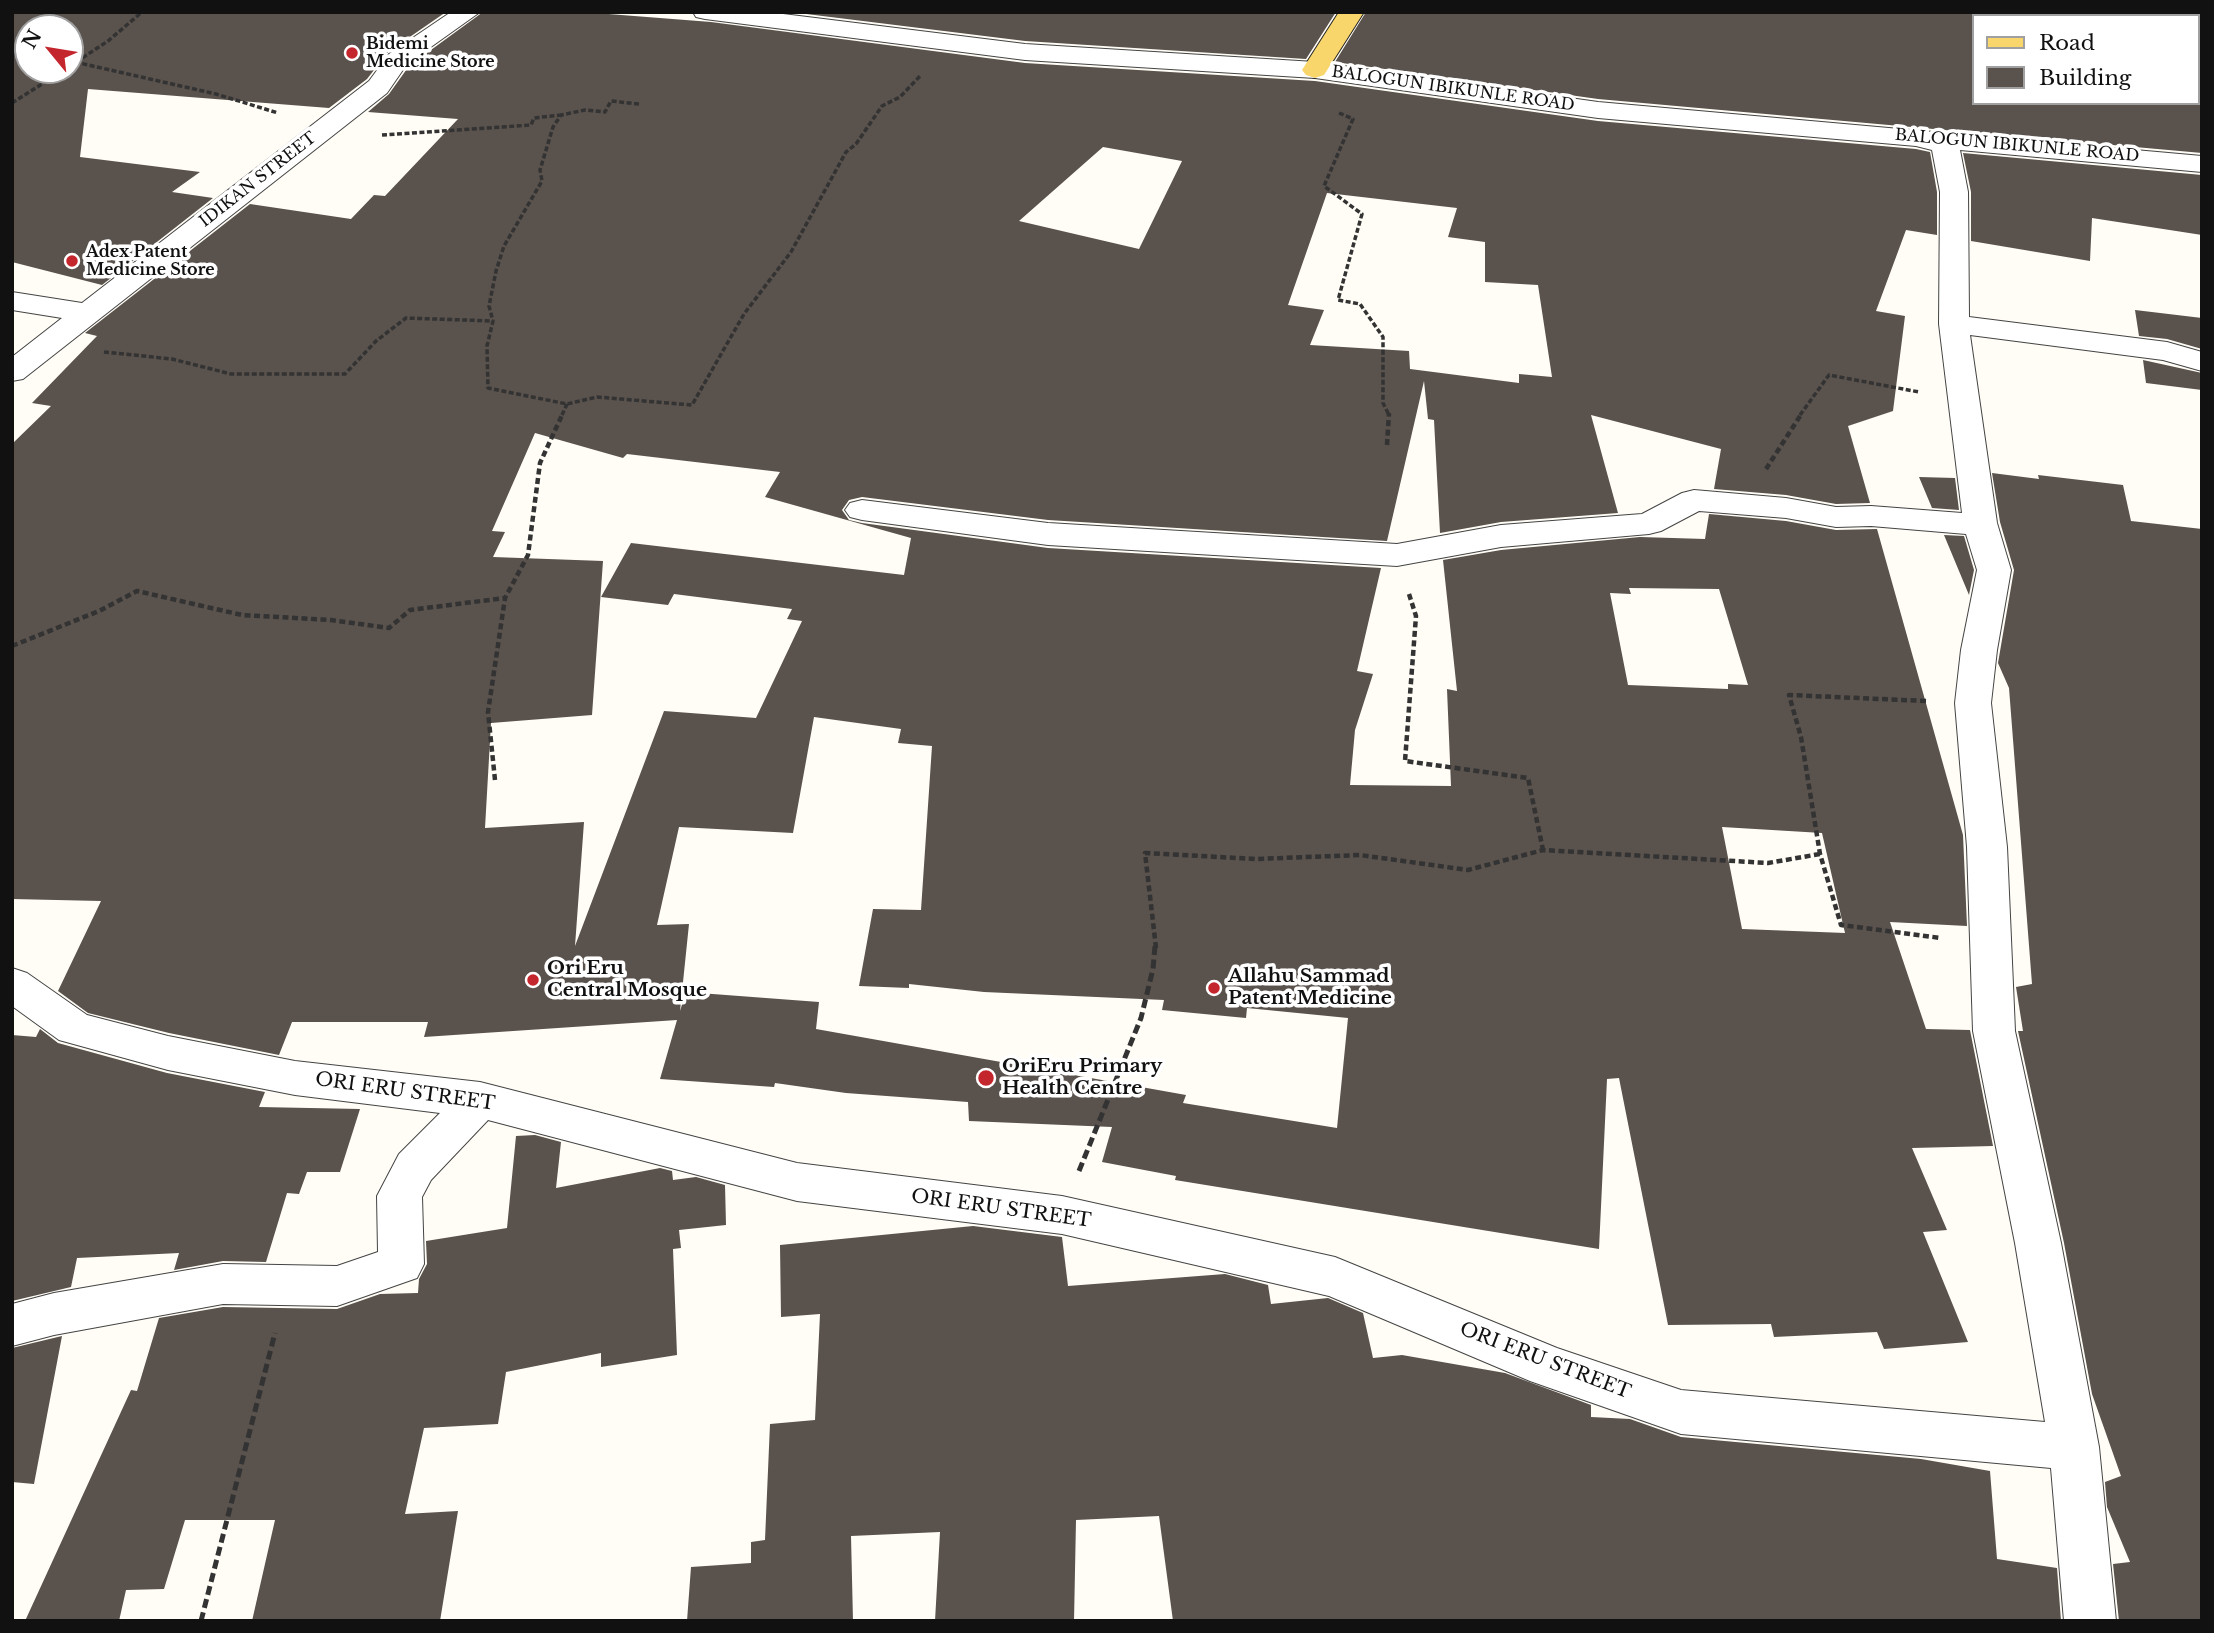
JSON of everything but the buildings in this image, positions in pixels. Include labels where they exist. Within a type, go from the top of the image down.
[{"type":"main road","points":[[1315,70],[1352,12]]},
{"type":"street","name":"IDIKAN STREET","points":[[12,372],[378,87],[398,59],[468,12]]},
{"type":"street","name":"BALOGUN IBIKUNLE ROAD","points":[[705,12],[1025,52],[1315,70],[1598,110],[2202,164]]},
{"type":"street","points":[[1905,136],[1945,145],[1954,192],[1954,324],[1962,401],[1980,523],[1994,569],[1979,650],[1973,703],[1987,847],[1994,1031],[2038,1243],[2074,1447],[2090,1621]]},
{"type":"street","points":[[12,301],[87,313]]},
{"type":"street","points":[[1954,324],[2167,351],[2202,362]]},
{"type":"street","points":[[862,510],[1048,534],[1397,555],[1501,536],[1649,524],[1694,500],[1786,508],[1836,517],[1871,516],[1956,524],[1980,523]]},
{"type":"street","name":"ORI ERU STREET","points":[[12,984],[74,1028],[168,1053],[295,1078],[480,1100],[797,1182],[1062,1214],[1335,1277],[1547,1366],[1681,1412],[2074,1447]]},
{"type":"street","points":[[12,1325],[54,1314],[223,1284],[337,1286],[401,1264],[399,1196],[415,1167],[480,1100]]},
{"type":"path","points":[[84,56],[142,12]]},
{"type":"path","points":[[561,115],[553,127],[540,170],[541,181],[504,246],[489,306],[493,321],[487,345],[488,388],[567,404],[597,397],[692,405],[744,314],[791,252],[846,152],[856,144],[882,106],[900,97],[926,70],[941,41]]},
{"type":"path","points":[[84,64],[216,94],[269,111],[330,124]]},
{"type":"path","points":[[1356,75],[1337,111],[1353,119],[1324,186],[1362,214],[1338,300],[1360,304],[1383,337],[1384,403],[1389,412],[1387,445]]},
{"type":"path","points":[[12,103],[42,84]]},
{"type":"path","points":[[378,135],[531,125],[534,118],[585,110],[605,112],[611,101],[639,104]]},
{"type":"path","points":[[44,346],[172,359],[231,374],[345,374],[376,341],[406,318],[493,321]]},
{"type":"path","points":[[1694,500],[1744,489],[1763,475],[1791,428],[1829,375],[1962,401]]},
{"type":"path","points":[[495,780],[488,712],[505,598],[528,555],[540,463],[567,404]]},
{"type":"path","points":[[1397,555],[1416,616],[1405,761],[1528,778],[1544,850]]},
{"type":"path","points":[[12,646],[99,611],[137,592],[242,615],[331,620],[389,628],[410,610],[505,598]]},
{"type":"path","points":[[1973,703],[1789,695],[1801,737],[1819,854],[1841,925],[1990,944]]},
{"type":"path","points":[[1062,1214],[1141,1018],[1153,969],[1156,951],[1146,853],[1256,859],[1360,855],[1468,870],[1544,850],[1768,863],[1819,854]]},
{"type":"path","points":[[201,1621],[288,1285]]},
{"type":"place","name":"Bidemi Medicine Store","points":[[352,53]]},
{"type":"place","name":"Adex Patent Medicine Store","points":[[72,261]]},
{"type":"place","name":"Ori Eru Central Mosque","points":[[533,980]]},
{"type":"place","name":"Allahu Sammad Patent Medicine","points":[[1214,988]]},
{"type":"place","name":"OriEru Primary Health Centre","points":[[986,1078]]}]
